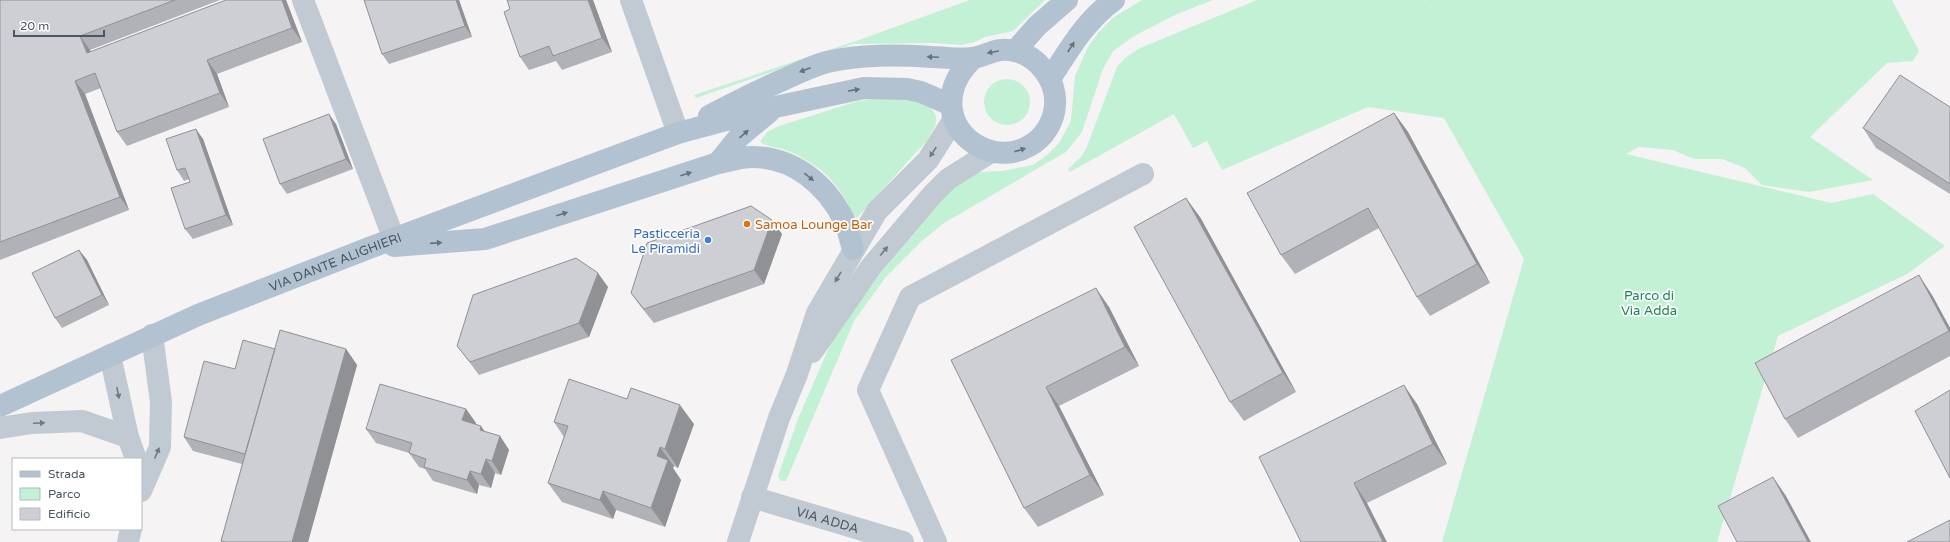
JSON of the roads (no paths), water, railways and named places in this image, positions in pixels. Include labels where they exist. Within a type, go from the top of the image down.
[{"type":"main road","points":[[1015,51],[1037,26],[1067,0]]},
{"type":"main road","points":[[1050,79],[1091,19],[1114,0]]},
{"type":"main road","points":[[678,133],[744,97],[825,62],[873,56],[972,58],[990,52],[1015,51],[1031,58],[1042,68],[1050,79],[1055,95],[1052,118],[1046,131],[1036,142],[1027,148],[1009,153],[991,152],[979,148],[969,141],[960,131],[953,112],[951,96],[957,78],[972,58]]},
{"type":"main road","points":[[678,133],[775,107],[847,91],[879,87],[921,92],[953,112]]},
{"type":"main road","points":[[718,163],[739,137],[775,107]]},
{"type":"main road","name":"VIA DANTE ALIGHIERI","points":[[0,406],[110,354],[198,315],[369,248],[678,133]]},
{"type":"main road","points":[[369,248],[485,239],[718,163],[751,157],[789,164],[807,175],[825,192],[839,211],[845,222],[853,249]]},
{"type":"street","points":[[303,0],[394,239]]},
{"type":"street","points":[[630,0],[678,133]]},
{"type":"street","points":[[738,542],[752,496],[787,397],[797,374],[817,313],[853,249],[877,211],[928,160],[953,112]]},
{"type":"street","points":[[797,374],[871,267],[912,217],[948,179],[991,152]]},
{"type":"street","points":[[936,542],[868,390],[910,297],[1143,174]]},
{"type":"street","points":[[142,488],[160,447],[161,402],[152,335]]},
{"type":"street","points":[[110,354],[128,437],[136,458]]},
{"type":"street","points":[[0,428],[32,423],[82,421],[128,437]]},
{"type":"street","name":"VIA ADDA","points":[[752,496],[903,542]]},
{"type":"street","points":[[128,542],[131,530]]},
{"type":"place","name":"Samoa Lounge Bar","points":[[747,224]]},
{"type":"place","name":"Pasticceria Le Piramidi","points":[[708,240]]},
{"type":"park label","name":"Parco di Via Adda","points":[[1649,302]]}]
